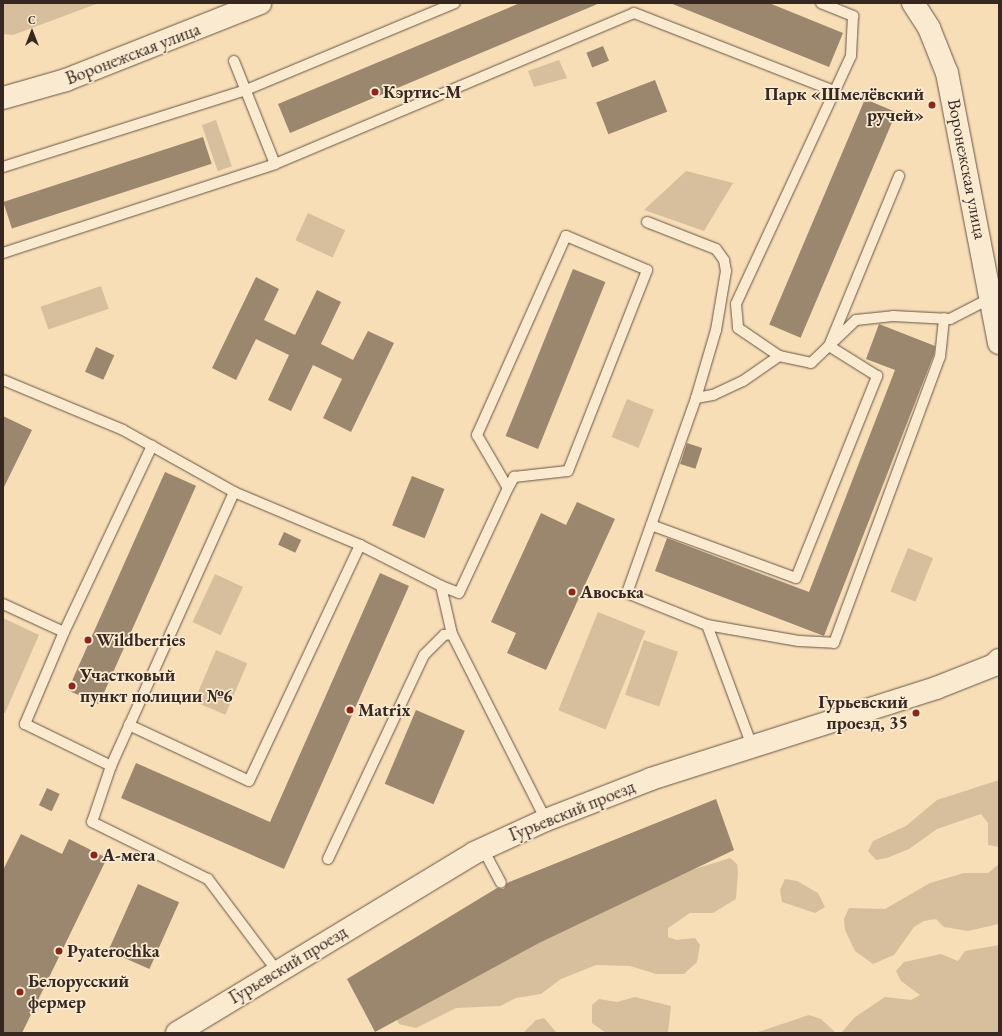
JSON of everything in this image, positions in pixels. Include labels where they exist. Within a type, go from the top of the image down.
[{"type":"street","name":"Воронежская улица","points":[[3,98],[66,80],[260,3]]},
{"type":"street","name":"Воронежская улица","points":[[913,3],[929,28],[948,72],[992,298],[999,343]]},
{"type":"street","name":"Гурьевский проезд","points":[[177,1033],[277,971],[483,849],[546,820],[651,779],[936,688],[994,665],[999,660]]},
{"type":"lane","points":[[3,167],[246,90],[455,3]]},
{"type":"lane","points":[[821,3],[853,16],[850,56],[736,304],[738,328],[779,356],[811,363],[856,320],[893,316],[950,319],[992,298]]},
{"type":"lane","points":[[3,253],[275,164],[634,13],[834,91]]},
{"type":"lane","points":[[234,61],[275,164]]},
{"type":"lane","points":[[829,346],[900,176]]},
{"type":"lane","points":[[647,222],[716,249],[724,260],[726,271],[716,330],[696,398],[627,593],[707,625],[800,641],[834,643],[940,357],[944,318]]},
{"type":"lane","points":[[3,380],[123,430],[234,492],[360,545],[441,586],[459,593],[514,477],[568,471],[647,270],[566,236],[477,435],[508,488]]},
{"type":"lane","points":[[651,525],[796,578],[877,376],[829,346]]},
{"type":"lane","points":[[696,398],[713,395],[743,381],[779,356]]},
{"type":"lane","points":[[111,766],[25,724],[64,632],[152,446]]},
{"type":"lane","points":[[234,492],[111,766],[92,822],[208,879],[277,971]]},
{"type":"lane","points":[[130,725],[249,781],[360,545]]},
{"type":"lane","points":[[441,586],[452,634],[546,820]]},
{"type":"lane","points":[[3,604],[64,632]]},
{"type":"lane","points":[[707,625],[752,746]]},
{"type":"lane","points":[[328,859],[424,655],[444,635],[452,634]]},
{"type":"lane","points":[[483,849],[501,883]]},
{"type":"shaded area","points":[[3,3],[99,3],[13,35],[3,34]]},
{"type":"shaded area","points":[[559,60],[567,78],[534,87],[528,71]]},
{"type":"shaded area","points":[[216,120],[232,166],[218,171],[202,125]]},
{"type":"shaded area","points":[[686,171],[733,183],[704,231],[644,210]]},
{"type":"shaded area","points":[[308,213],[345,230],[332,258],[295,240]]},
{"type":"shaded area","points":[[101,286],[109,309],[48,330],[40,307]]},
{"type":"shaded area","points":[[627,399],[654,410],[639,448],[612,437]]},
{"type":"shaded area","points":[[908,548],[933,558],[915,602],[890,592]]},
{"type":"shaded area","points":[[215,574],[243,587],[221,635],[193,622]]},
{"type":"shaded area","points":[[598,612],[645,631],[606,729],[558,710]]},
{"type":"shaded area","points":[[3,618],[39,635],[5,713],[3,713]]},
{"type":"shaded area","points":[[644,640],[678,652],[659,707],[625,695]]},
{"type":"shaded area","points":[[216,650],[247,663],[225,715],[194,702]]},
{"type":"shaded area","points":[[999,780],[999,847],[988,845],[988,823],[981,814],[937,829],[909,849],[887,858],[876,860],[868,851],[873,841],[906,826],[937,800]]},
{"type":"shaded area","points":[[730,858],[737,864],[738,872],[736,899],[713,913],[690,913],[668,928],[668,937],[676,940],[695,938],[700,945],[697,962],[684,974],[656,974],[630,966],[596,965],[561,979],[541,994],[516,998],[500,1006],[456,1008],[416,1028],[399,1024],[395,1016],[401,991],[679,874]]},
{"type":"shaded area","points":[[999,864],[999,924],[968,931],[944,927],[936,919],[924,921],[914,927],[894,955],[873,964],[855,951],[845,930],[844,919],[849,908],[885,909],[930,883],[964,873],[988,873]]},
{"type":"shaded area","points":[[785,879],[797,881],[818,893],[825,907],[815,913],[782,902],[780,890]]},
{"type":"shaded area","points":[[999,945],[999,1033],[841,1033],[855,1017],[885,997],[911,1000],[920,995],[901,981],[896,971],[904,962],[941,954],[958,961],[965,951]]},
{"type":"shaded area","points":[[635,997],[671,1006],[668,1033],[606,1033],[592,1023],[592,1005],[599,999],[617,1002]]},
{"type":"shaded area","points":[[809,1015],[821,1019],[836,1033],[755,1033]]},
{"type":"shaded area","points":[[544,1018],[557,1033],[523,1033],[536,1020]]},
{"type":"building","points":[[520,3],[600,3],[290,133],[278,104]]},
{"type":"building","points":[[670,3],[769,3],[843,33],[829,67]]},
{"type":"building","points":[[603,46],[609,61],[592,68],[586,53]]},
{"type":"building","points":[[655,80],[667,112],[608,134],[596,103]]},
{"type":"building","points":[[865,99],[896,112],[801,338],[769,325]]},
{"type":"building","points":[[203,137],[212,164],[12,229],[3,202]]},
{"type":"building","points":[[573,269],[605,282],[538,449],[506,436]]},
{"type":"building","points":[[256,277],[279,289],[264,320],[295,335],[317,290],[341,302],[321,344],[353,360],[368,331],[394,343],[351,432],[323,418],[342,379],[313,365],[291,411],[268,400],[289,355],[256,339],[236,380],[212,368]]},
{"type":"building","points":[[879,324],[935,346],[934,354],[824,636],[655,571],[667,538],[809,592],[895,370],[866,359]]},
{"type":"building","points":[[96,347],[114,355],[103,380],[85,372]]},
{"type":"building","points":[[3,416],[32,430],[3,489]]},
{"type":"building","points":[[687,443],[702,448],[695,469],[680,464]]},
{"type":"building","points":[[165,472],[196,486],[99,704],[68,690]]},
{"type":"building","points":[[412,476],[444,489],[425,538],[392,525]]},
{"type":"building","points":[[577,502],[615,519],[546,670],[507,653],[516,633],[491,622],[541,513],[566,525]]},
{"type":"building","points":[[284,532],[301,540],[295,553],[278,545]]},
{"type":"building","points":[[380,573],[409,586],[284,869],[121,798],[136,763],[270,822]]},
{"type":"building","points":[[416,710],[465,731],[434,804],[385,784]]},
{"type":"building","points":[[47,788],[60,794],[52,811],[39,805]]},
{"type":"building","points":[[716,799],[734,850],[539,943],[375,1032],[347,979],[497,888],[504,889],[507,883]]},
{"type":"building","points":[[21,834],[62,854],[69,839],[107,858],[22,1033],[3,1033],[3,870]]},
{"type":"building","points":[[138,884],[179,902],[149,969],[108,951]]},
{"type":"place","name":"Кэртис-М","points":[[375,92]]},
{"type":"place","name":"Парк «Шмелёвский ручей»","points":[[932,105]]},
{"type":"place","name":"Авоська","points":[[572,592]]},
{"type":"place","name":"Wildberries","points":[[88,640]]},
{"type":"place","name":"Участковый пункт полиции №6","points":[[72,686]]},
{"type":"place","name":"Matrix","points":[[350,710]]},
{"type":"place","name":"Гурьевский проезд, 35","points":[[916,713]]},
{"type":"place","name":"А-мега","points":[[94,855]]},
{"type":"place","name":"Pyaterochka","points":[[59,951]]},
{"type":"place","name":"Белорусский фермер","points":[[20,992]]}]
